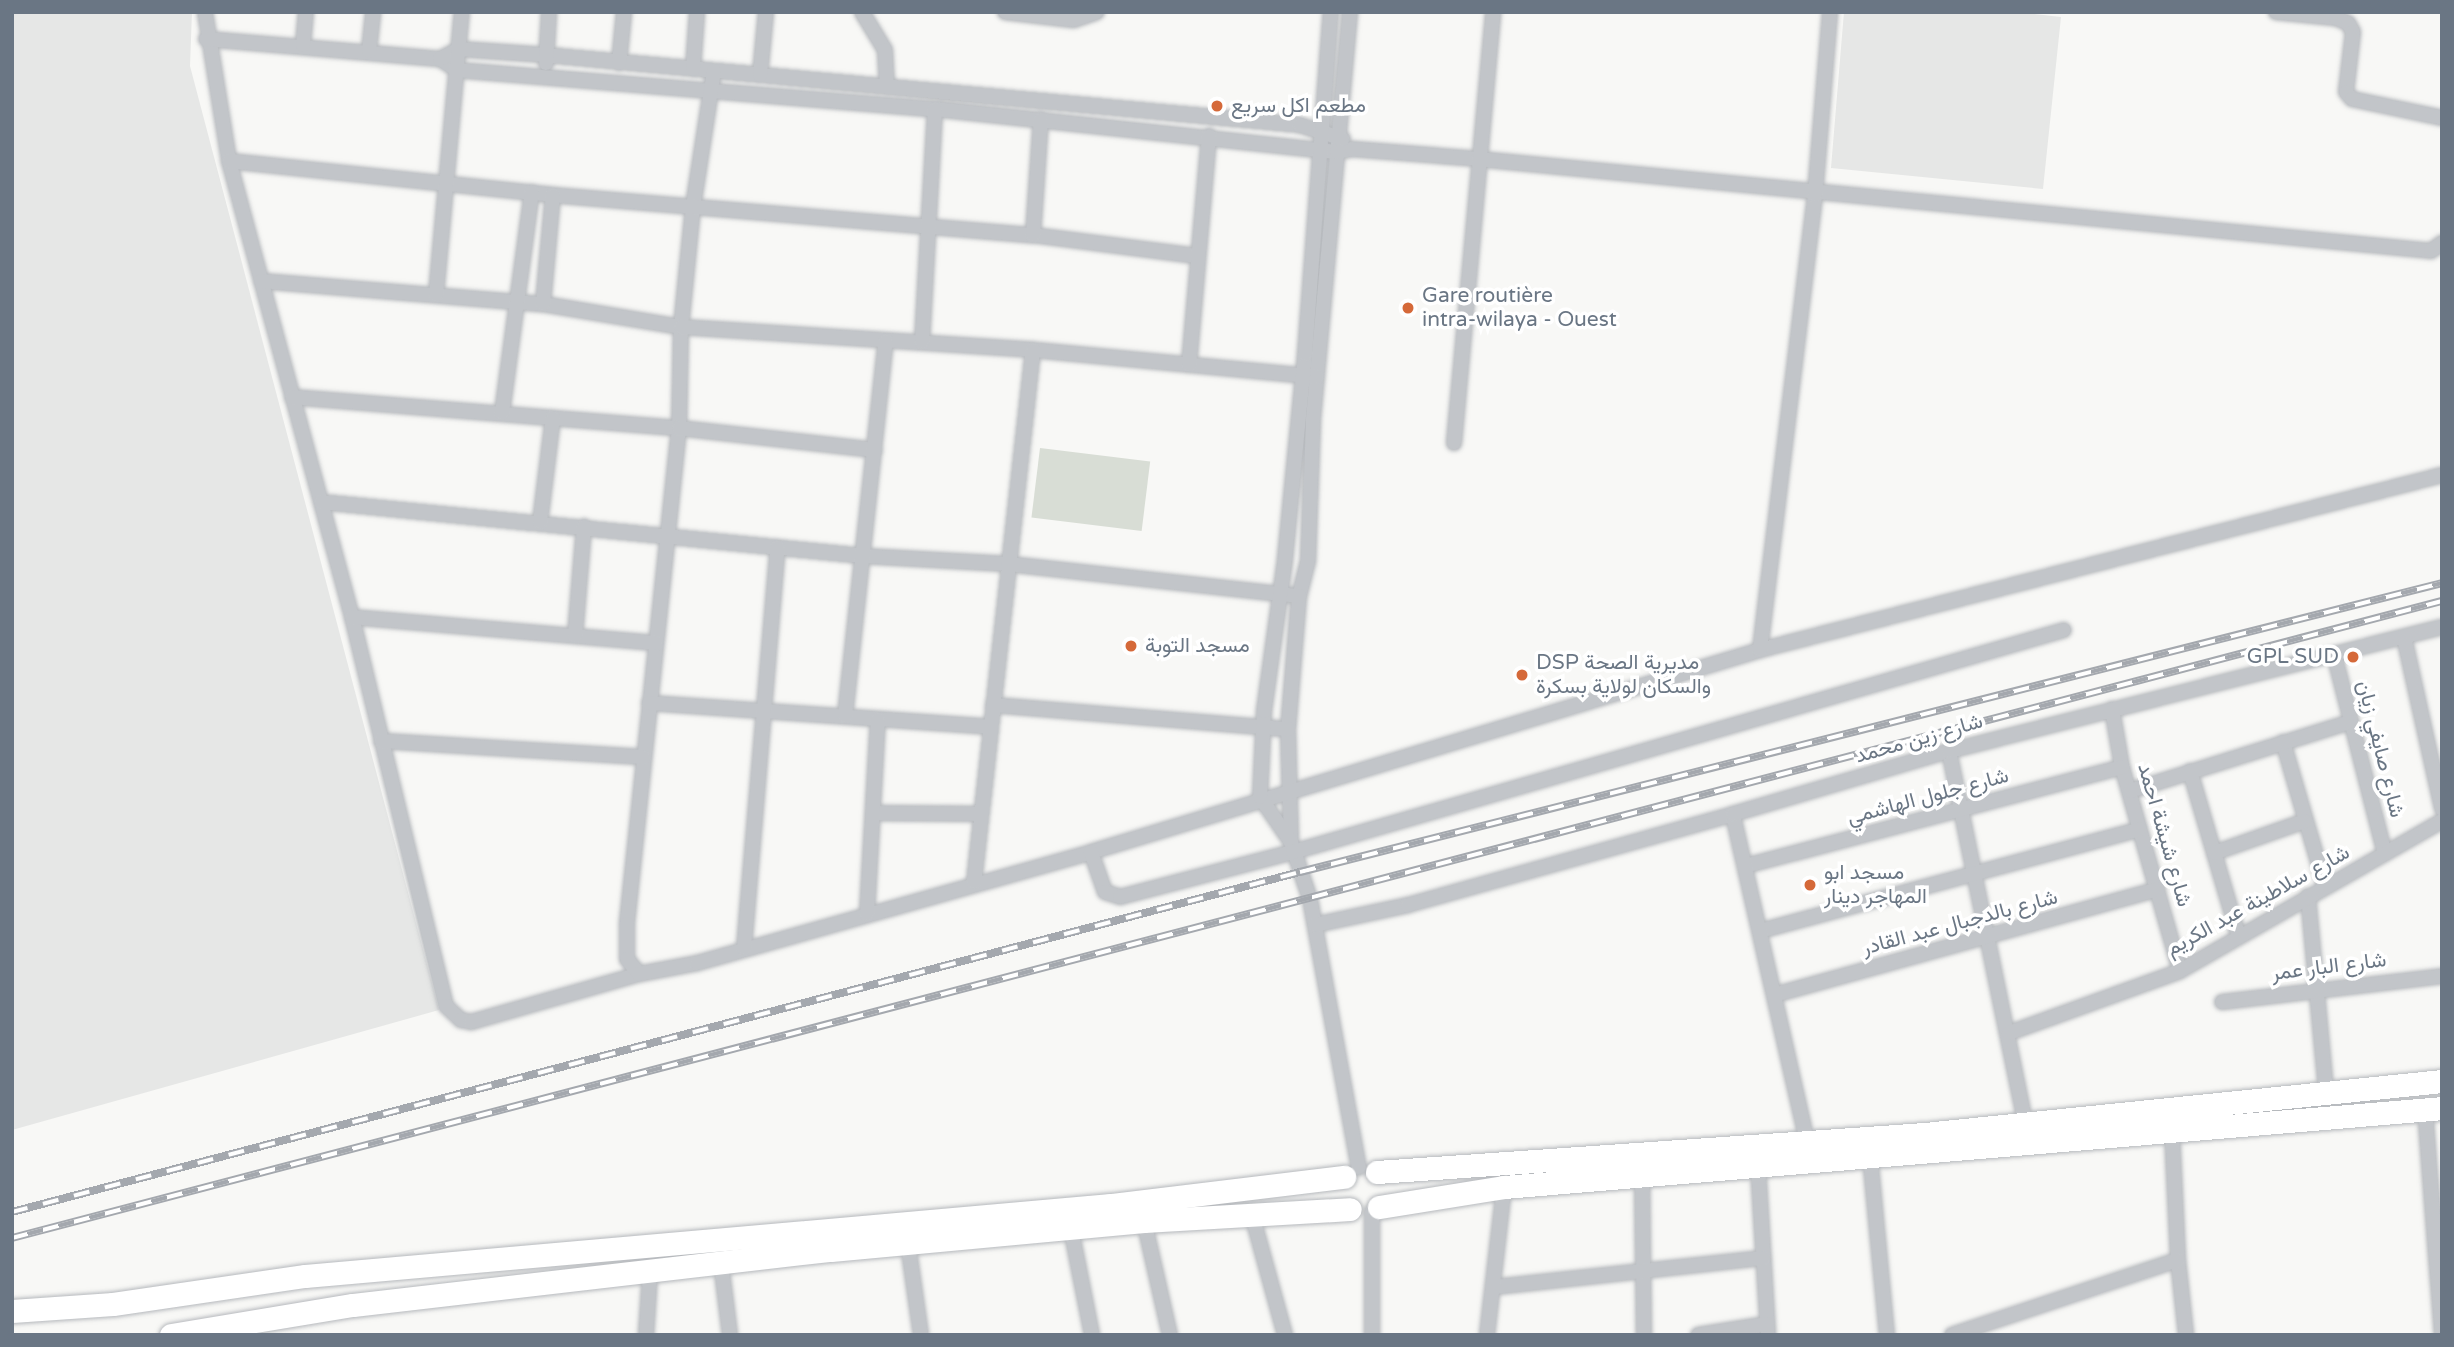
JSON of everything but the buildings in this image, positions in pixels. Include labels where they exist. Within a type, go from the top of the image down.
[{"type":"main road","points":[[12,1311],[113,1304],[305,1276],[1111,1205],[1360,1172],[2026,1125],[2326,1091],[2442,1081]]},
{"type":"main road","points":[[171,1335],[353,1305],[908,1244],[1144,1221],[1367,1209],[1504,1187],[2433,1108]]},
{"type":"main road","points":[[1360,1172],[1386,1193],[1367,1209]]},
{"type":"main road","points":[[1360,1172],[1341,1198],[1367,1209]]},
{"type":"street","points":[[205,12],[206,39],[229,161],[352,617],[442,994],[452,1014],[471,1022],[505,1015],[639,974],[744,948],[974,882],[1091,852],[1260,797],[1292,791],[1760,650],[2442,475]]},
{"type":"street","points":[[303,45],[306,12]]},
{"type":"street","points":[[369,51],[373,12]]},
{"type":"street","points":[[436,295],[462,12]]},
{"type":"street","points":[[546,75],[549,12]]},
{"type":"street","points":[[619,63],[624,12]]},
{"type":"street","points":[[693,69],[697,12]]},
{"type":"street","points":[[760,75],[766,12]]},
{"type":"street","points":[[862,12],[882,43],[887,85]]},
{"type":"street","points":[[1005,12],[1074,20],[1097,12]]},
{"type":"street","points":[[1292,847],[1288,729],[1299,596],[1308,561],[1310,377],[1318,149],[1331,12]]},
{"type":"street","points":[[1350,12],[1339,134],[1345,151],[1279,596],[1264,724],[1260,797],[1292,847],[1315,925],[1360,1172]]},
{"type":"street","points":[[1454,443],[1493,12]]},
{"type":"street","points":[[1760,650],[1815,195],[1830,12]]},
{"type":"street","points":[[2276,12],[2336,18],[2348,23],[2353,32],[2346,92],[2352,99],[2442,118]]},
{"type":"street","points":[[206,39],[303,45],[440,59],[457,70],[936,108],[1318,149],[1478,159],[1815,195],[2431,251],[2442,243]]},
{"type":"street","points":[[440,59],[459,49],[546,55],[887,85],[1319,128],[1339,134]]},
{"type":"street","points":[[639,974],[627,959],[627,924],[679,428],[681,327],[693,207],[714,71]]},
{"type":"street","points":[[922,342],[926,225],[936,108]]},
{"type":"street","points":[[1033,235],[1041,119]]},
{"type":"street","points":[[1189,365],[1196,256],[1209,136]]},
{"type":"street","points":[[229,161],[553,195],[1033,235],[1196,256]]},
{"type":"street","points":[[502,413],[532,192]]},
{"type":"street","points":[[543,304],[553,195]]},
{"type":"street","points":[[261,281],[543,304],[681,327],[1033,350],[1310,377]]},
{"type":"street","points":[[845,716],[886,341]]},
{"type":"street","points":[[974,882],[1033,350]]},
{"type":"street","points":[[292,397],[679,428],[875,450]]},
{"type":"street","points":[[540,522],[553,418]]},
{"type":"street","points":[[321,502],[667,534],[863,556],[1008,564],[1279,596],[1299,596]]},
{"type":"street","points":[[575,636],[584,526]]},
{"type":"street","points":[[744,948],[778,547]]},
{"type":"street","points":[[352,617],[656,643]]},
{"type":"street","name":"شارع زين محمد","points":[[1315,925],[1408,905],[1950,751],[2442,627]]},
{"type":"street","points":[[1091,852],[1105,892],[1120,897],[2064,630]]},
{"type":"street","points":[[2403,636],[2442,809]]},
{"type":"street","name":"شارع صايفي زيان","points":[[2334,654],[2385,855]]},
{"type":"street","points":[[649,703],[990,727]]},
{"type":"street","points":[[993,705],[1264,724],[1288,729]]},
{"type":"street","name":"شارع شيشة احمد","points":[[2112,709],[2122,767],[2180,971]]},
{"type":"street","points":[[867,914],[878,719]]},
{"type":"street","points":[[2130,791],[2350,722]]},
{"type":"street","points":[[381,741],[644,757]]},
{"type":"street","points":[[2283,742],[2325,886]]},
{"type":"street","points":[[1950,751],[1963,810],[1972,875],[2009,1033],[2026,1125]]},
{"type":"street","name":"شارع جلول الهاشمي","points":[[1745,866],[2122,767]]},
{"type":"street","points":[[2190,771],[2239,937]]},
{"type":"street","points":[[874,813],[981,814]]},
{"type":"street","points":[[1733,814],[1807,1141]]},
{"type":"street","points":[[2214,853],[2305,821]]},
{"type":"street","name":"شارع سلاطينة عبد الكريم","points":[[2009,1033],[2180,971],[2442,821]]},
{"type":"street","points":[[1760,931],[2140,829]]},
{"type":"street","name":"شارع بالدجبال عبد القادر","points":[[1774,995],[1986,939],[2158,889]]},
{"type":"street","points":[[2308,896],[2319,988],[2326,1091]]},
{"type":"street","name":"شارع البار عمر","points":[[2222,1002],[2319,988],[2442,976]]},
{"type":"street","points":[[2433,1108],[2442,1335]]},
{"type":"street","points":[[2172,1131],[2178,1260],[2186,1335]]},
{"type":"street","points":[[1870,1156],[1887,1335]]},
{"type":"street","points":[[1698,1335],[1768,1330],[1758,1165]]},
{"type":"street","points":[[1642,1175],[1644,1335]]},
{"type":"street","points":[[1487,1335],[1495,1287],[1504,1187]]},
{"type":"street","points":[[1367,1209],[1371,1335]]},
{"type":"street","points":[[1252,1215],[1285,1335]]},
{"type":"street","points":[[1144,1221],[1170,1335]]},
{"type":"street","points":[[1071,1229],[1092,1335]]},
{"type":"street","points":[[908,1244],[921,1335]]},
{"type":"street","points":[[1495,1287],[1763,1258]]},
{"type":"street","points":[[1952,1335],[2178,1260]]},
{"type":"street","points":[[721,1263],[730,1335]]},
{"type":"street","points":[[646,1335],[650,1273]]},
{"type":"shaded area","points":[[12,12],[192,12],[190,66],[439,1010],[12,1130]]},
{"type":"shaded area","points":[[1844,12],[2016,12],[2061,17],[2043,189],[1831,168]]},
{"type":"shaded area","points":[[1040,448],[1150,462],[1142,531],[1031,517]]},
{"type":"railway","points":[[12,1212],[1300,872],[2442,583]]},
{"type":"railway","points":[[12,1238],[2442,601]]},
{"type":"place","name":"مطعم اكل سريع","points":[[1217,106]]},
{"type":"place","name":"Gare routière intra-wilaya - Ouest","points":[[1408,308]]},
{"type":"place","name":"مسجد التوبة","points":[[1131,646]]},
{"type":"place","name":"GPL SUD","points":[[2353,657]]},
{"type":"place","name":"DSP مديرية الصحة والسكان لولاية بسكرة","points":[[1522,675]]},
{"type":"place","name":"مسجد ابو المهاجر دينار","points":[[1810,885]]}]
